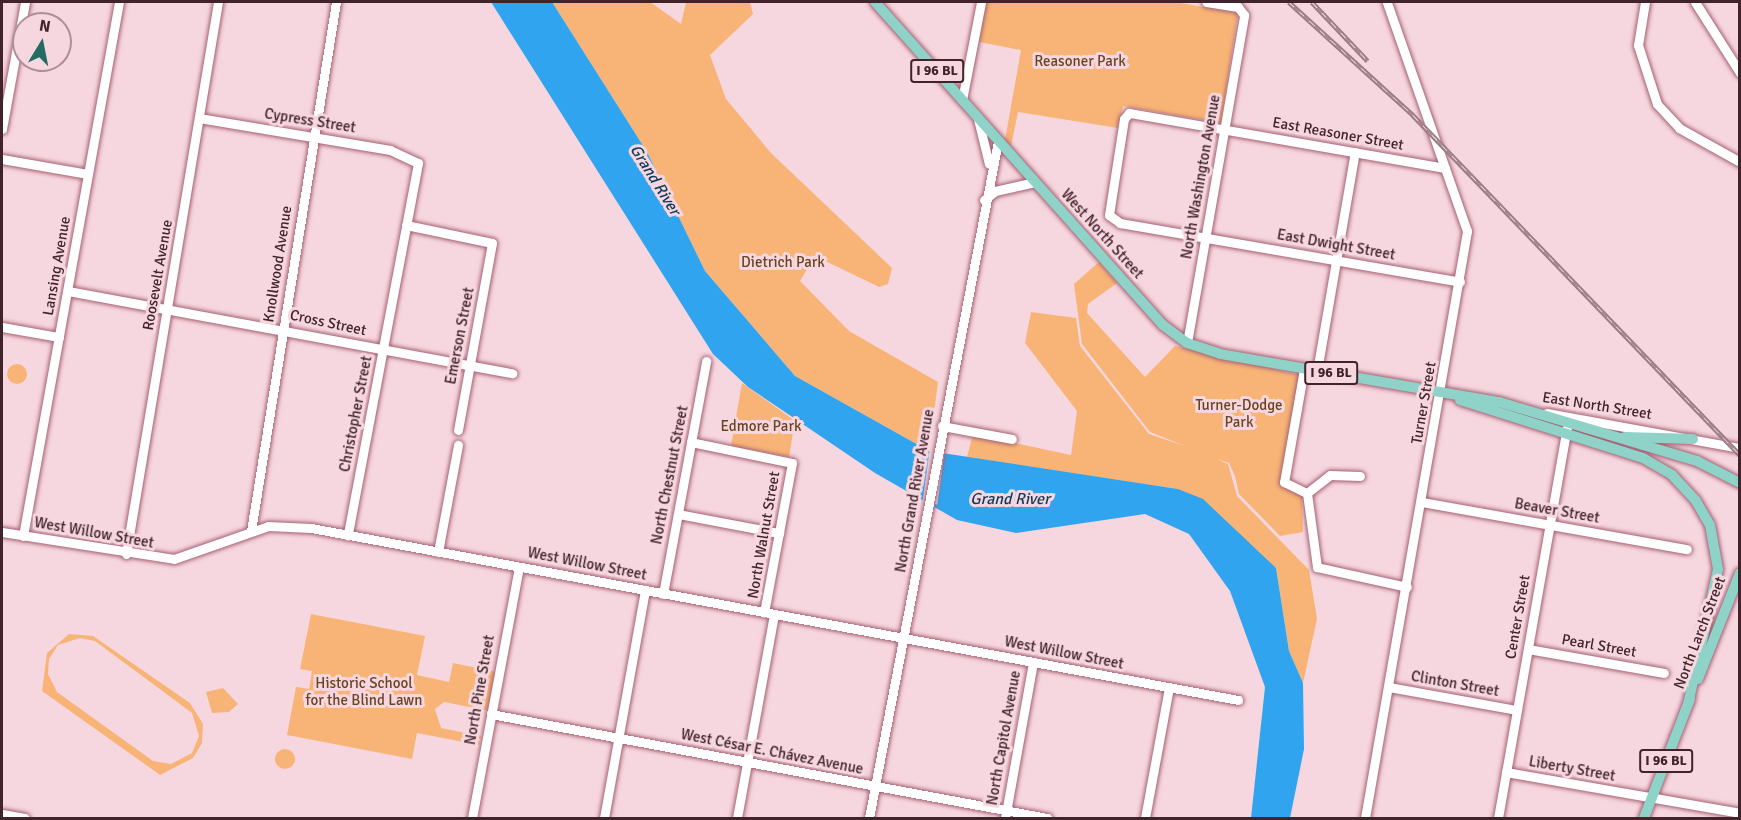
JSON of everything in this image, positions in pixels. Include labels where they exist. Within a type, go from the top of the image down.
[{"type":"main road","name":"I 96 BL","points":[[875,2],[998,141]]},
{"type":"main road","name":"West North Street","points":[[998,141],[1163,325],[1187,344]]},
{"type":"main road","name":"East North Street","points":[[1187,344],[1304,369],[1528,410]]},
{"type":"main road","name":"East North Street","points":[[1445,394],[1568,435]]},
{"type":"main road","name":"I 96 BL","points":[[1528,410],[1711,466],[1740,483]]},
{"type":"main road","name":"I 96 BL","points":[[1568,435],[1662,468],[1688,490],[1708,521],[1717,582],[1688,704],[1644,819]]},
{"type":"main road","points":[[1568,435],[1693,439]]},
{"type":"main road","name":"North Larch Street","points":[[1688,704],[1740,573]]},
{"type":"street","points":[[2,129],[25,2]]},
{"type":"street","name":"Lansing Avenue","points":[[23,536],[68,291],[116,2]]},
{"type":"street","name":"Roosevelt Avenue","points":[[126,554],[218,2]]},
{"type":"street","name":"Knollwood Avenue","points":[[250,531],[336,2]]},
{"type":"street","points":[[962,100],[981,2]]},
{"type":"street","name":"North Washington Avenue","points":[[1187,344],[1244,15],[1238,7],[1206,2]]},
{"type":"street","name":"Turner Street","points":[[1365,819],[1422,502],[1445,394],[1467,231],[1387,2]]},
{"type":"street","points":[[1646,2],[1638,45],[1657,104],[1679,128],[1740,162]]},
{"type":"street","points":[[1695,2],[1740,73]]},
{"type":"street","name":"East Reasoner Street","points":[[1111,218],[1126,114],[1445,168]]},
{"type":"street","points":[[977,117],[989,169]]},
{"type":"street","name":"Cypress Street","points":[[199,118],[416,158]]},
{"type":"street","name":"North Grand River Avenue","points":[[869,819],[989,169],[998,141]]},
{"type":"street","points":[[1317,371],[1355,152]]},
{"type":"street","name":"Christopher Street","points":[[348,535],[406,225],[416,158]]},
{"type":"street","points":[[2,159],[88,174]]},
{"type":"street","points":[[984,200],[995,191],[1035,182]]},
{"type":"street","name":"East Dwight Street","points":[[1111,218],[1206,238],[1460,282]]},
{"type":"street","name":"Emerson Street","points":[[406,225],[488,241],[492,248],[458,430]]},
{"type":"street","name":"Cross Street","points":[[68,291],[283,329],[512,374]]},
{"type":"street","points":[[2,327],[59,337]]},
{"type":"street","name":"North Chestnut Street","points":[[663,594],[706,361]]},
{"type":"street","points":[[1304,369],[1284,482],[1307,492]]},
{"type":"street","name":"East North Street","points":[[1528,410],[1740,447]]},
{"type":"street","name":"Center Street","points":[[1498,819],[1549,525],[1568,435],[1568,422]]},
{"type":"street","points":[[941,430],[1012,439]]},
{"type":"street","name":"North Walnut Street","points":[[691,442],[792,463],[779,533],[747,762],[736,819]]},
{"type":"street","points":[[438,552],[458,446]]},
{"type":"street","points":[[1307,492],[1330,475],[1360,476]]},
{"type":"street","points":[[1307,492],[1317,567],[1407,587]]},
{"type":"street","name":"Beaver Street","points":[[1422,502],[1687,549]]},
{"type":"street","points":[[678,514],[779,533]]},
{"type":"street","name":"West Willow Street","points":[[2,532],[126,554],[182,558],[250,531],[281,525],[348,535],[1238,700]]},
{"type":"street","name":"North Pine Street","points":[[472,819],[519,567]]},
{"type":"street","points":[[604,819],[645,590]]},
{"type":"street","name":"Pearl Street","points":[[1528,649],[1664,673]]},
{"type":"street","name":"North Capitol Avenue","points":[[1005,815],[1033,662]]},
{"type":"street","points":[[1145,819],[1169,687]]},
{"type":"street","name":"Clinton Street","points":[[1389,687],[1517,710]]},
{"type":"street","name":"West César E. Chávez Avenue","points":[[491,714],[875,787],[1005,815],[1047,819]]},
{"type":"street","name":"Liberty Street","points":[[1506,772],[1740,813]]},
{"type":"street","points":[[2,814],[25,819]]},
{"type":"green space","name":"Dietrich Park","points":[[552,2],[650,2],[681,24],[686,2],[750,2],[753,14],[710,55],[726,99],[771,153],[892,268],[888,284],[879,287],[815,256],[800,281],[849,331],[938,382],[929,451],[795,376],[705,271],[647,152]]},
{"type":"green space","name":"Reasoner Park","points":[[986,2],[1175,2],[1238,13],[1221,123],[1123,106],[1118,128],[1018,112],[1011,146],[1005,140],[1021,50],[979,42]]},
{"type":"green space","name":"Turner-Dodge Park","points":[[1099,262],[1117,283],[1088,304],[1087,313],[1145,377],[1175,346],[1299,375],[1280,484],[1302,495],[1303,532],[1280,536],[1239,494],[1229,463],[1217,459],[1228,464],[1237,496],[1309,570],[1317,619],[1303,683],[1289,651],[1276,568],[1178,489],[967,457],[973,434],[1071,455],[1077,411],[1025,343],[1031,312],[1076,318],[1080,346],[1149,434],[1185,446],[1150,432],[1082,344],[1074,284]]},
{"type":"green space","points":[[17,364],[24,367],[27,374],[24,381],[17,384],[10,381],[7,374],[10,367]]},
{"type":"green space","name":"Edmore Park","points":[[742,383],[795,421],[789,457],[731,446]]},
{"type":"green space","name":"Historic School for the Blind Lawn","points":[[311,614],[425,636],[417,675],[449,682],[453,663],[497,672],[490,711],[444,702],[435,709],[441,728],[481,736],[479,745],[417,733],[412,759],[287,735],[296,687],[309,689],[312,671],[300,669]]},
{"type":"green space","points":[[69,634],[93,636],[190,703],[203,724],[202,743],[193,758],[160,775],[42,691],[47,653]],"holes":[[[80,638],[95,641],[192,713],[199,736],[192,753],[171,764],[153,761],[57,692],[48,674],[49,659],[58,645]]]},
{"type":"green space","points":[[223,688],[238,704],[229,712],[212,713],[206,692]]},
{"type":"green space","points":[[285,749],[292,752],[295,759],[292,766],[285,769],[278,766],[275,759],[278,752]]},
{"type":"water","name":"Grand River","points":[[491,2],[552,2],[647,152],[705,271],[795,376],[929,451],[1178,489],[1203,499],[1276,568],[1289,651],[1303,683],[1304,749],[1290,818],[1251,818],[1265,687],[1230,591],[1189,534],[1145,514],[1016,533],[957,520],[875,473],[748,387],[713,354]]},
{"type":"pier","points":[[930,448],[945,450],[937,505],[922,502]]},
{"type":"railway","points":[[1289,2],[1413,115],[1740,455]]},
{"type":"railway","points":[[1312,2],[1368,61]]}]
